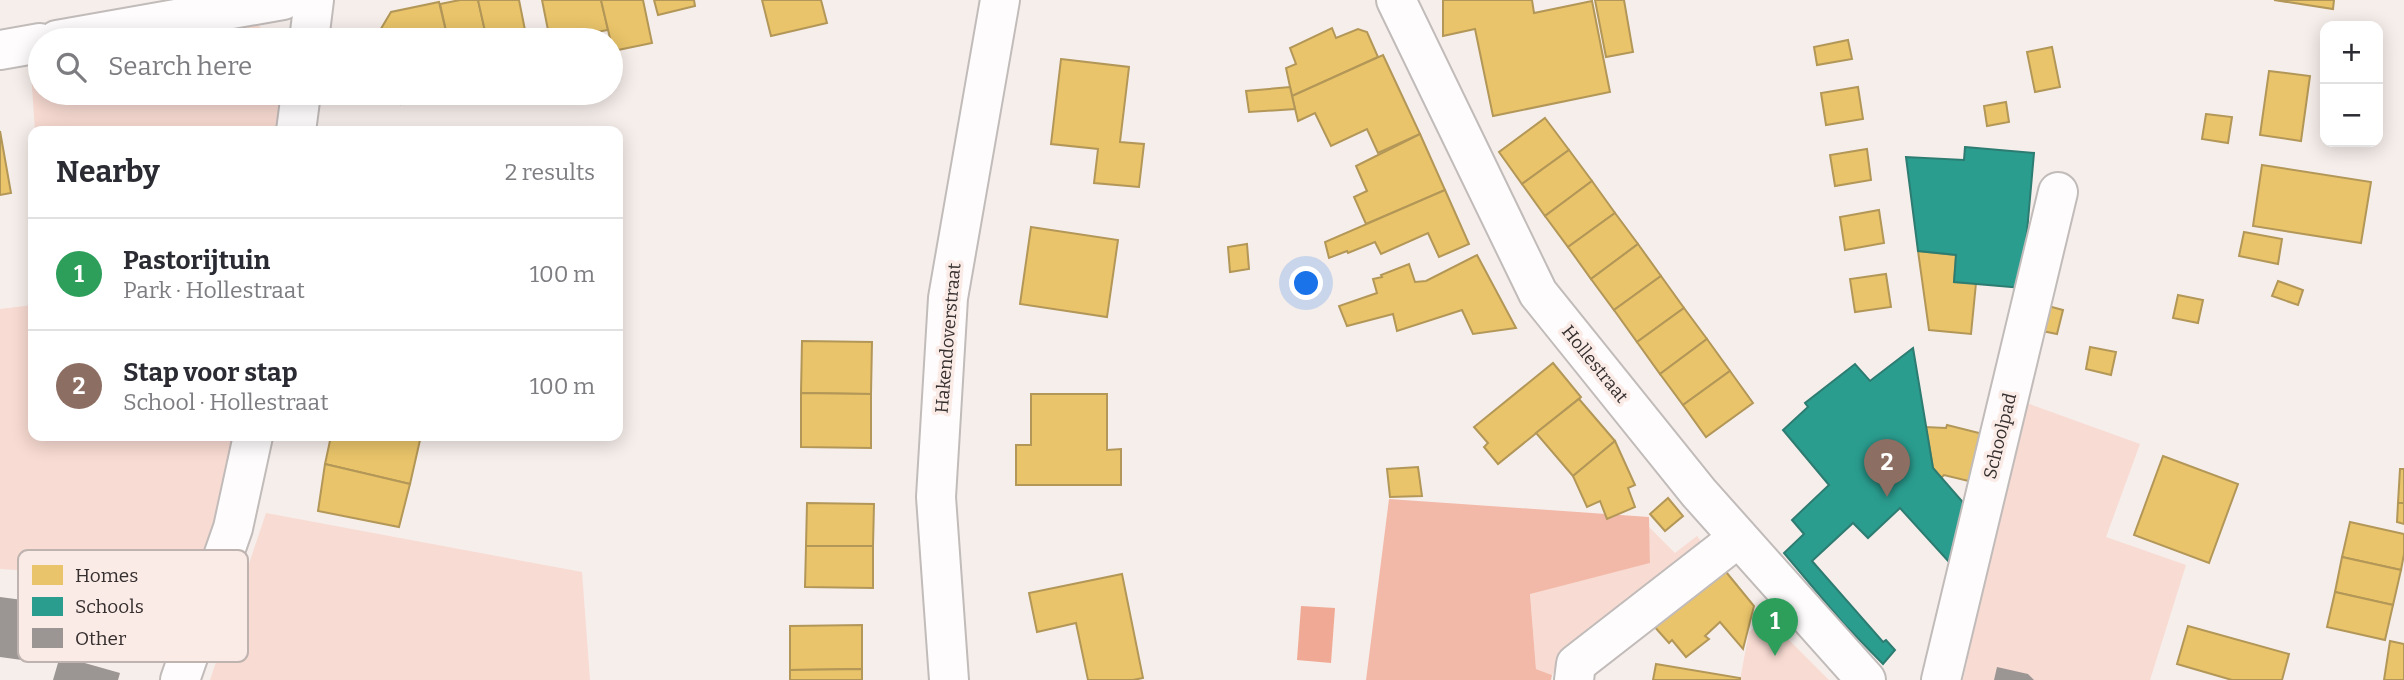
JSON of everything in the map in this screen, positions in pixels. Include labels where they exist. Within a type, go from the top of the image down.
[{"type":"street","points":[[125,28],[283,0]]},
{"type":"street","points":[[310,28],[314,0]]},
{"type":"street","name":"Hakendoverstraat","points":[[950,680],[936,497],[948,298],[1000,0]]},
{"type":"street","name":"Hollestraat","points":[[1396,0],[1538,293],[1699,493],[1866,680]]},
{"type":"street","points":[[0,50],[28,45]]},
{"type":"street","points":[[297,126],[299,105]]},
{"type":"street","name":"Schoolpad","points":[[1941,680],[2058,191]]},
{"type":"street","points":[[225,550],[233,528],[252,441]]},
{"type":"street","points":[[1574,680],[1576,664],[1738,538]]},
{"type":"street","points":[[180,680],[186,662]]},
{"type":"shaded area","points":[[231,23],[261,28],[202,28]]},
{"type":"shaded area","points":[[33,105],[279,105],[276,126],[35,126]]},
{"type":"shaded area","points":[[28,306],[28,441],[236,441],[207,550],[18,550],[18,570],[0,569],[0,309]]},
{"type":"shaded area","points":[[2024,402],[2140,444],[2106,537],[2186,565],[2150,680],[1963,680]]},
{"type":"shaded area","points":[[1389,499],[1649,517],[1650,563],[1530,594],[1536,669],[1552,675],[1551,680],[1366,680]]},
{"type":"shaded area","points":[[266,513],[582,572],[590,680],[210,680],[216,662],[248,662],[248,567]]},
{"type":"shaded area","points":[[1649,527],[1675,553],[1697,536],[1708,551],[1573,646],[1552,675],[1536,669],[1530,593],[1650,563]]},
{"type":"shaded area","points":[[1301,606],[1335,608],[1331,663],[1297,660]]},
{"type":"shaded area","points":[[1762,622],[1781,632],[1829,680],[1740,680],[1749,632]]},
{"type":"building: Homes","points":[[478,0],[484,28],[445,28],[440,4]]},
{"type":"building: Homes","points":[[478,0],[519,0],[525,28],[484,28]]},
{"type":"building: Homes","points":[[542,0],[601,0],[608,28],[548,28]]},
{"type":"building: Homes","points":[[601,0],[643,0],[652,43],[623,49],[623,28],[608,28]]},
{"type":"building: Homes","points":[[654,0],[694,0],[695,6],[658,15]]},
{"type":"building: Homes","points":[[762,0],[821,0],[827,23],[771,36]]},
{"type":"building: Homes","points":[[1443,0],[1532,0],[1534,13],[1592,1],[1610,92],[1493,116],[1475,29],[1443,36]]},
{"type":"building: Homes","points":[[1595,0],[1624,0],[1633,52],[1606,57]]},
{"type":"building: Homes","points":[[2274,0],[2334,0],[2333,9]]},
{"type":"building: Homes","points":[[439,2],[445,28],[381,28],[391,12]]},
{"type":"building: Homes","points":[[1332,28],[1336,38],[1358,29],[1367,32],[1378,57],[1292,96],[1286,68],[1296,64],[1290,48]]},
{"type":"building: Homes","points":[[1848,40],[1852,59],[1817,65],[1814,47]]},
{"type":"building: Homes","points":[[2052,47],[2060,87],[2035,92],[2027,52]]},
{"type":"building: Homes","points":[[1383,55],[1420,134],[1378,153],[1367,129],[1331,146],[1315,113],[1298,121],[1292,96]]},
{"type":"building: Homes","points":[[1061,59],[1129,67],[1120,142],[1144,144],[1139,187],[1094,183],[1098,149],[1051,144]]},
{"type":"building: Homes","points":[[2269,71],[2310,76],[2301,141],[2260,135]]},
{"type":"building: Homes","points":[[1290,87],[1295,109],[1249,112],[1246,91]]},
{"type":"building: Homes","points":[[1858,87],[1863,119],[1826,125],[1821,93]]},
{"type":"building: Homes","points":[[2006,102],[2009,122],[1987,126],[1984,106]]},
{"type":"building: Homes","points":[[2206,114],[2232,117],[2228,143],[2202,139]]},
{"type":"building: Homes","points":[[1545,118],[1569,150],[1522,184],[1499,152]]},
{"type":"building: Homes","points":[[0,131],[11,193],[0,195]]},
{"type":"building: Homes","points":[[1420,134],[1445,190],[1366,224],[1354,197],[1367,191],[1356,166]]},
{"type":"building: Homes","points":[[1867,149],[1871,180],[1835,186],[1830,155]]},
{"type":"building: Homes","points":[[1569,150],[1592,181],[1545,216],[1522,184]]},
{"type":"building: Homes","points":[[2262,165],[2371,182],[2361,243],[2253,226]]},
{"type":"building: Homes","points":[[1592,181],[1615,213],[1568,247],[1545,216]]},
{"type":"building: Homes","points":[[1445,190],[1469,244],[1439,257],[1428,233],[1381,254],[1375,242],[1329,258],[1325,242]]},
{"type":"building: Homes","points":[[1879,210],[1884,243],[1845,250],[1840,217]]},
{"type":"building: Homes","points":[[1615,213],[1638,244],[1591,279],[1568,247]]},
{"type":"building: Homes","points":[[1031,227],[1118,240],[1107,317],[1020,304]]},
{"type":"building: Homes","points":[[2244,232],[2282,239],[2278,264],[2239,256]]},
{"type":"building: Homes","points":[[1247,244],[1249,269],[1230,272],[1228,247]]},
{"type":"building: Homes","points":[[1638,244],[1661,276],[1614,310],[1591,279]]},
{"type":"building: Homes","points":[[1918,251],[1956,255],[1954,282],[1976,283],[1971,334],[1929,330]]},
{"type":"building: Homes","points":[[1477,255],[1516,328],[1473,334],[1462,310],[1397,331],[1393,314],[1347,326],[1339,306],[1377,293],[1373,279],[1409,264],[1415,282],[1426,281]]},
{"type":"building: Homes","points":[[1886,274],[1891,307],[1855,312],[1850,279]]},
{"type":"building: Homes","points":[[1661,276],[1684,308],[1637,342],[1614,310]]},
{"type":"building: Homes","points":[[2278,281],[2303,290],[2298,305],[2272,296]]},
{"type":"building: Homes","points":[[2178,295],[2203,300],[2198,323],[2173,318]]},
{"type":"building: Homes","points":[[2048,306],[2063,310],[2057,334],[2042,331]]},
{"type":"building: Homes","points":[[1684,308],[1707,339],[1660,374],[1637,342]]},
{"type":"building: Homes","points":[[1707,339],[1730,371],[1683,405],[1660,374]]},
{"type":"building: Homes","points":[[802,341],[872,342],[871,394],[801,393]]},
{"type":"building: Homes","points":[[2090,347],[2116,352],[2111,375],[2086,369]]},
{"type":"building: Homes","points":[[1553,363],[1581,397],[1498,464],[1484,447],[1488,443],[1474,427]]},
{"type":"building: Homes","points":[[1730,371],[1753,403],[1706,437],[1683,405]]},
{"type":"building: Homes","points":[[801,393],[871,394],[871,448],[801,447]]},
{"type":"building: Homes","points":[[1031,394],[1107,394],[1107,450],[1121,449],[1121,485],[1016,485],[1016,445],[1031,445]]},
{"type":"building: Homes","points":[[1579,399],[1615,441],[1573,476],[1536,433]]},
{"type":"building: Homes","points":[[1947,425],[1991,436],[1981,484],[1944,475],[1941,478],[1933,468],[1926,427],[1946,428]]},
{"type":"building: Homes","points":[[330,441],[420,441],[410,484],[325,464]]},
{"type":"building: Homes","points":[[1615,441],[1635,485],[1628,488],[1635,507],[1607,519],[1600,501],[1587,507],[1573,476]]},
{"type":"building: Homes","points":[[2163,456],[2238,484],[2209,563],[2134,535]]},
{"type":"building: Homes","points":[[325,464],[410,484],[399,527],[318,511]]},
{"type":"building: Homes","points":[[1418,467],[1422,496],[1390,497],[1387,469]]},
{"type":"building: Homes","points":[[2400,469],[2404,469],[2404,503],[2398,503]]},
{"type":"building: Homes","points":[[1668,498],[1683,516],[1665,531],[1650,514]]},
{"type":"building: Homes","points":[[807,503],[874,504],[873,546],[806,546]]},
{"type":"building: Homes","points":[[2398,503],[2404,503],[2404,524],[2397,522]]},
{"type":"building: Homes","points":[[2350,522],[2404,534],[2401,570],[2342,557]]},
{"type":"building: Homes","points":[[806,546],[873,546],[873,588],[805,587]]},
{"type":"building: Homes","points":[[2342,557],[2401,570],[2393,605],[2335,592]]},
{"type":"building: Homes","points":[[1722,567],[1754,606],[1743,649],[1720,622],[1705,636],[1709,639],[1686,657],[1672,640],[1669,643],[1653,625]]},
{"type":"building: Homes","points":[[1122,574],[1143,678],[1088,680],[1076,623],[1037,632],[1029,593]]},
{"type":"building: Homes","points":[[2335,592],[2393,605],[2385,640],[2327,627]]},
{"type":"building: Homes","points":[[862,625],[862,669],[790,670],[790,626]]},
{"type":"building: Homes","points":[[2188,626],[2289,654],[2282,680],[2232,680],[2177,664]]},
{"type":"building: Homes","points":[[2390,641],[2404,644],[2404,680],[2384,680]]},
{"type":"building: Homes","points":[[1656,664],[1740,678],[1740,680],[1653,680]]},
{"type":"building: Homes","points":[[862,669],[862,680],[790,680],[790,670]]},
{"type":"building: Schools","points":[[1965,147],[2034,153],[2022,288],[1954,282],[1956,255],[1918,251],[1906,157],[1964,160]]},
{"type":"building: Schools","points":[[1913,348],[1933,468],[1974,515],[1959,573],[1900,508],[1868,538],[1853,523],[1812,561],[1883,642],[1886,640],[1895,650],[1883,664],[1843,623],[1784,553],[1804,534],[1792,520],[1829,485],[1783,430],[1808,407],[1805,403],[1855,364],[1870,381]]},
{"type":"building: Other","points":[[0,597],[18,599],[18,659],[0,657]]},
{"type":"building: Other","points":[[58,662],[81,662],[120,673],[118,680],[53,680]]},
{"type":"building: Other","points":[[1997,667],[2028,674],[2034,680],[1994,680]]},
{"type":"place","name":"Stap voor stap","points":[[1887,497]]},
{"type":"place","name":"Pastorijtuin","points":[[1775,656]]}]
